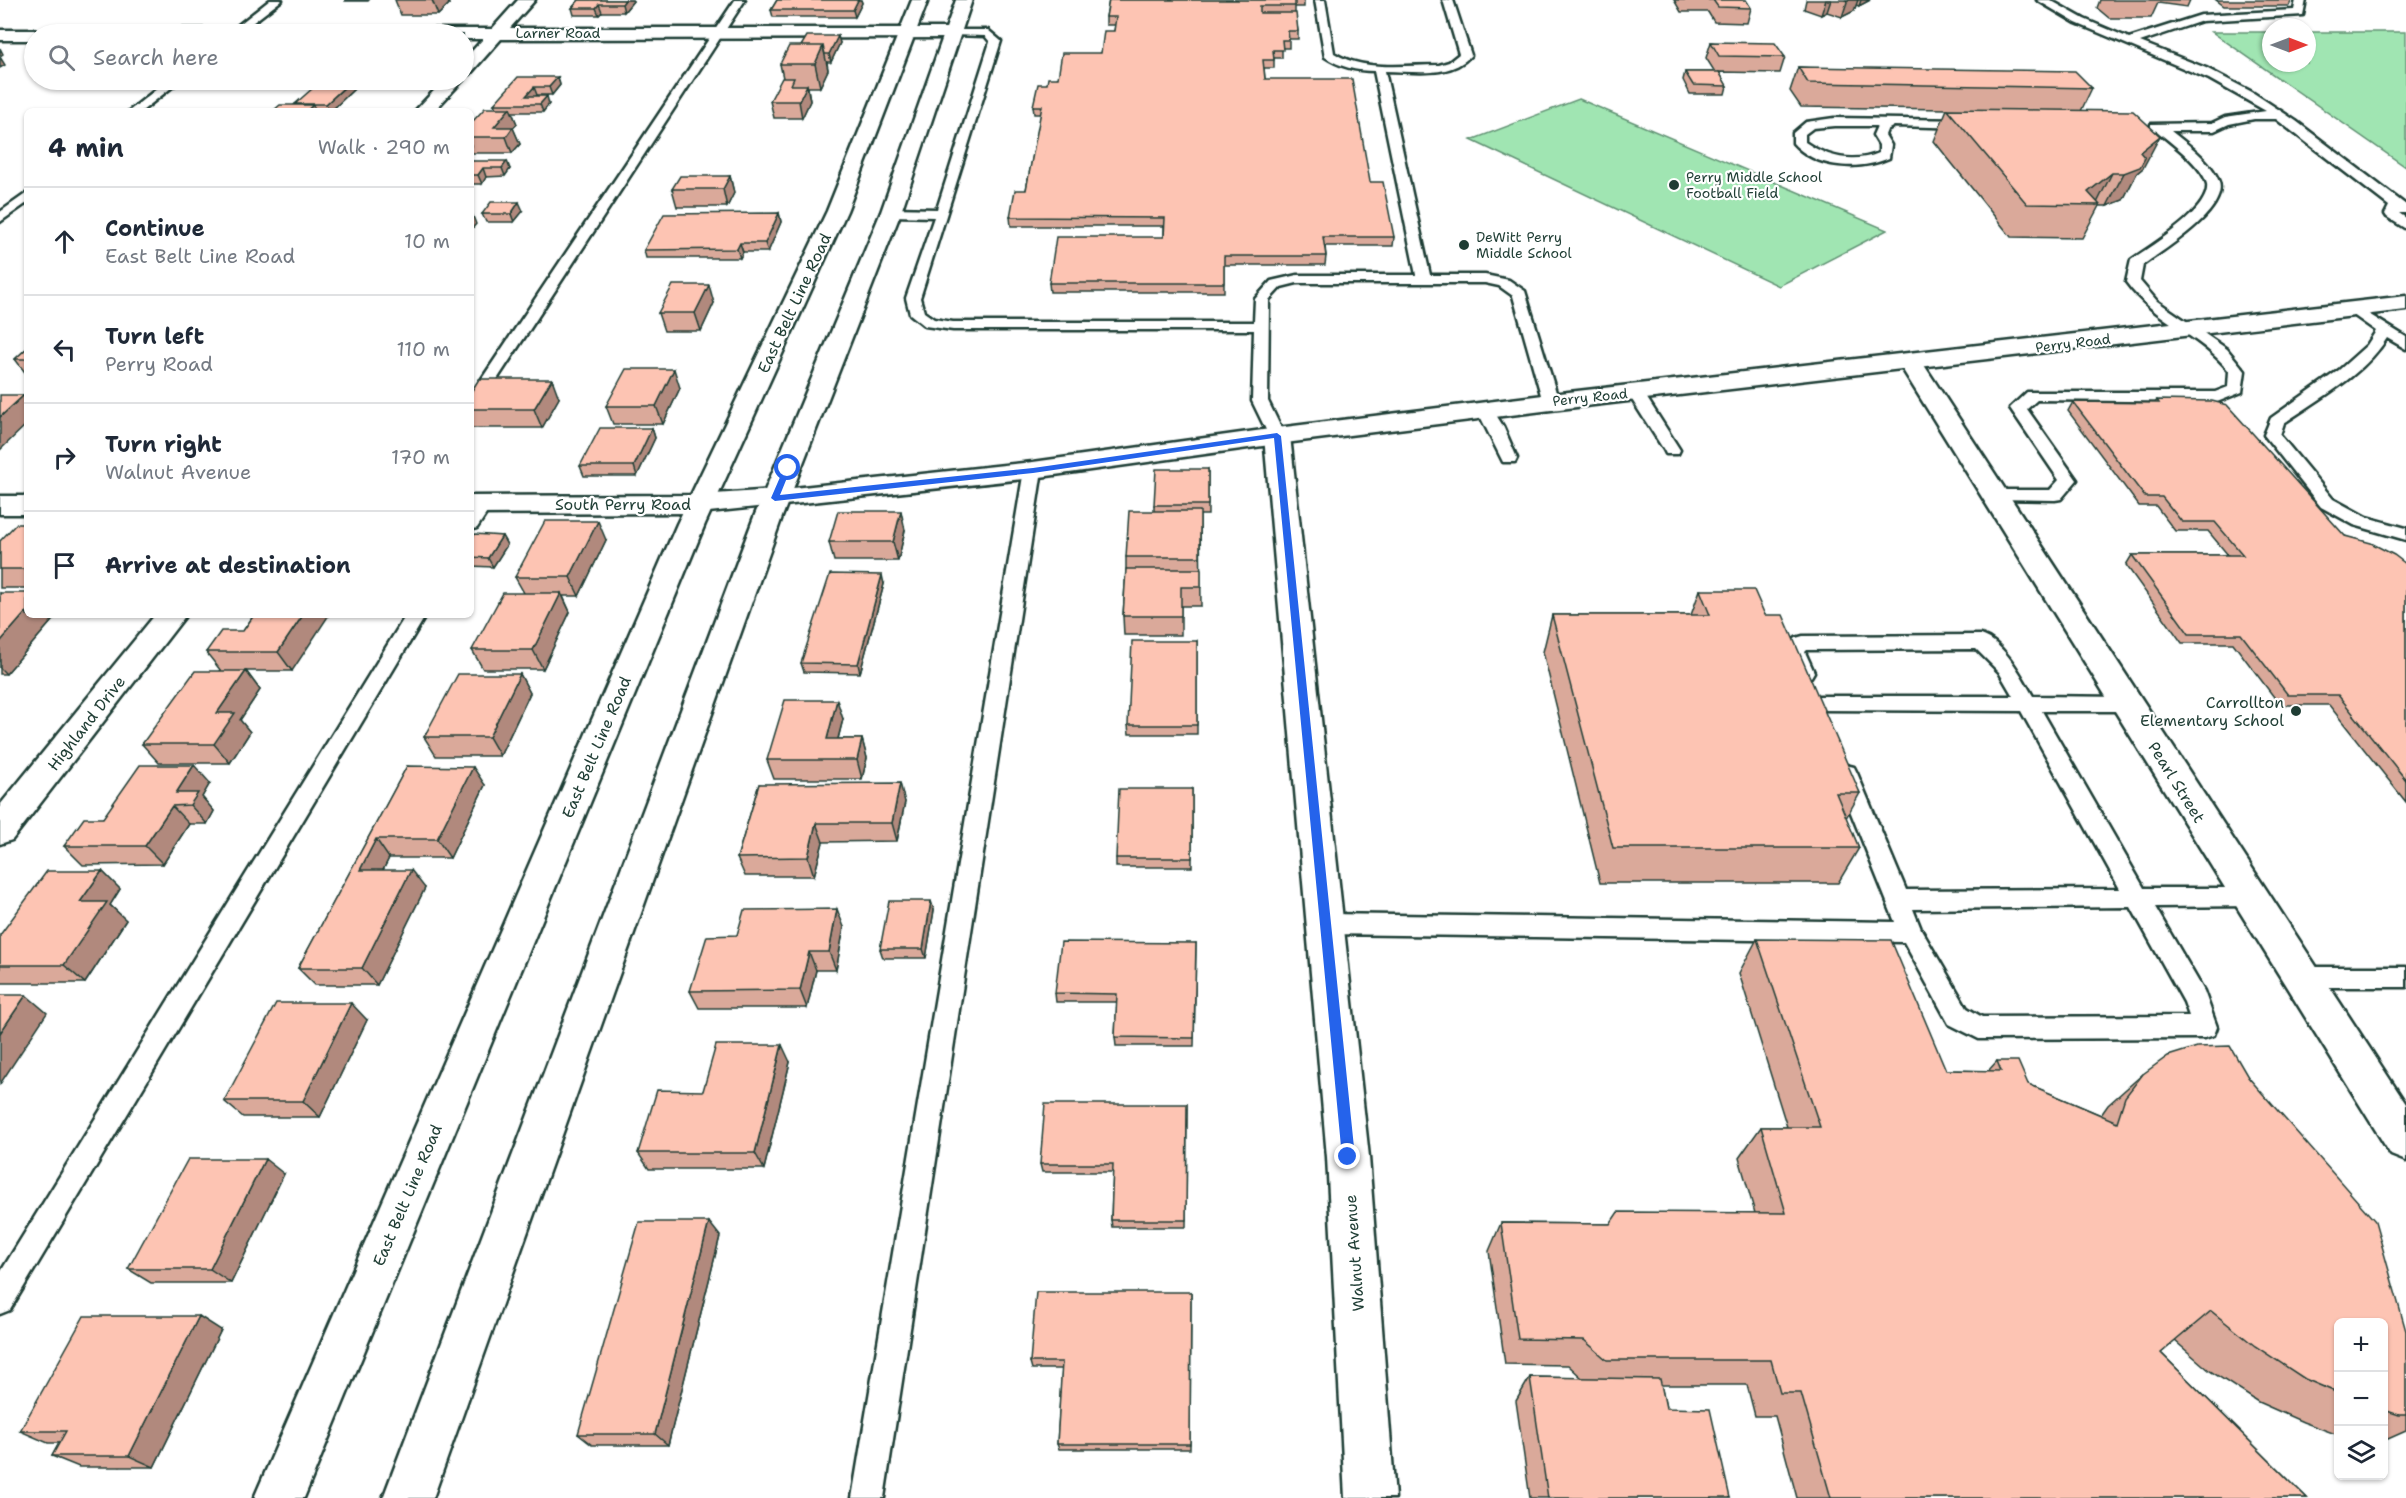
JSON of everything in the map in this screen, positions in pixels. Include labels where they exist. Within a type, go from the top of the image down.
[{"type":"street","points":[[474,59],[528,0]]},
{"type":"street","name":"East Belt Line Road","points":[[279,1498],[699,504],[837,211],[920,0]]},
{"type":"street","points":[[408,1498],[775,498],[860,295],[891,212],[964,0]]},
{"type":"street","name":"Larner Road","points":[[474,33],[954,33]]},
{"type":"street","points":[[0,35],[24,35]]},
{"type":"street","points":[[427,108],[444,90]]},
{"type":"street","name":"Perry Road","points":[[775,498],[1033,470],[1277,436],[1551,402],[2406,303]]},
{"type":"street","name":"Pearl Street","points":[[1910,362],[2406,1141]]},
{"type":"street","name":"Walnut Avenue","points":[[1277,436],[1348,1157],[1370,1498]]},
{"type":"street","name":"South Perry Road","points":[[475,511],[699,504],[775,498]]},
{"type":"street","name":"Highland Drive","points":[[0,830],[169,618]]},
{"type":"lane","points":[[245,24],[277,0]]},
{"type":"lane","points":[[474,402],[740,0]]},
{"type":"lane","points":[[1320,0],[1329,55],[1342,63],[1363,68],[1439,68],[1453,65],[1465,55],[1448,0]]},
{"type":"lane","points":[[2042,0],[2080,21],[2129,42],[2181,60],[2218,78],[2278,115],[2401,207],[2392,214],[2406,225]]},
{"type":"lane","points":[[2129,42],[2201,18],[2299,14],[2301,0]]},
{"type":"lane","points":[[954,33],[988,33],[996,41],[913,298],[917,314],[930,322],[953,326],[1261,326]]},
{"type":"lane","points":[[1379,68],[1424,279]]},
{"type":"lane","points":[[139,108],[162,90]]},
{"type":"lane","points":[[2136,126],[2214,127],[2225,121],[2254,115],[2278,115]]},
{"type":"lane","points":[[1891,123],[1882,128],[1879,135],[1885,145],[1886,155],[1875,161],[1853,163],[1829,160],[1811,153],[1799,143],[1799,133],[1810,125],[1852,121],[1985,125]]},
{"type":"lane","points":[[1994,494],[2055,495],[2068,480],[2018,408],[2033,395],[2217,397],[2236,389],[2237,371],[2222,352],[2152,304],[2133,282],[2136,263],[2205,211],[2214,196],[2213,183],[2200,164],[2160,127]]},
{"type":"lane","points":[[0,218],[24,199]]},
{"type":"lane","points":[[891,212],[942,213]]},
{"type":"lane","points":[[1277,436],[1260,401],[1262,299],[1276,284],[1297,279],[1485,279],[1504,283],[1520,294],[1551,402]]},
{"type":"lane","points":[[2354,309],[2406,344]]},
{"type":"lane","points":[[2384,330],[2373,348],[2345,373],[2277,421],[2272,435],[2327,503],[2360,521],[2406,534]]},
{"type":"lane","points":[[1635,392],[1672,450]]},
{"type":"lane","points":[[1485,410],[1509,458]]},
{"type":"lane","points":[[868,1498],[1033,470]]},
{"type":"lane","points":[[0,1300],[414,618]]},
{"type":"lane","points":[[1827,725],[1794,650],[1803,643],[1981,642],[2006,667],[2195,999],[2205,1026],[1979,1028],[1958,1016],[1911,932],[1840,758]]},
{"type":"lane","points":[[1818,703],[2128,704]]},
{"type":"lane","points":[[1897,900],[2251,897]]},
{"type":"lane","points":[[1325,924],[1911,932]]},
{"type":"lane","points":[[2301,977],[2406,977]]},
{"type":"green space","points":[[2212,32],[2262,32],[2262,67]]},
{"type":"green space","points":[[2316,32],[2406,32],[2406,167],[2269,72],[2316,72]]},
{"type":"green space","name":"Perry Middle School Football Field","points":[[1579,99],[1887,230],[1779,286],[1471,140]]},
{"type":"building","points":[[579,0],[625,0],[622,4],[599,4],[596,8],[572,8]]},
{"type":"building","points":[[777,0],[858,0],[853,10],[771,10]]},
{"type":"building","points":[[1109,0],[1295,0],[1295,6],[1260,6],[1260,13],[1296,13],[1298,31],[1288,31],[1289,40],[1282,40],[1283,50],[1273,50],[1274,60],[1263,60],[1265,79],[1352,79],[1370,182],[1383,182],[1394,237],[1323,237],[1326,256],[1224,256],[1224,283],[1049,283],[1056,237],[1164,237],[1165,218],[1010,217],[1015,190],[1026,190],[1042,106],[1033,106],[1038,84],[1047,84],[1048,78],[1058,78],[1062,53],[1101,53],[1104,31],[1114,31],[1116,17],[1106,17]]},
{"type":"building","points":[[1713,0],[1746,0],[1751,8],[1718,7]]},
{"type":"building","points":[[807,36],[838,36],[829,54],[825,54],[823,46],[801,46]]},
{"type":"building","points":[[1711,42],[1775,43],[1785,57],[1719,56]]},
{"type":"building","points":[[789,46],[823,46],[815,64],[780,64]]},
{"type":"building","points":[[1798,67],[2075,71],[2092,88],[1808,83]]},
{"type":"building","points":[[1685,72],[1719,72],[1727,86],[1693,85]]},
{"type":"building","points":[[518,77],[558,77],[549,87],[534,87],[526,96],[547,96],[540,104],[494,104]]},
{"type":"building","points":[[782,78],[794,78],[791,85],[807,85],[799,101],[770,101]]},
{"type":"building","points":[[311,90],[341,90],[326,104],[295,104]]},
{"type":"building","points":[[280,105],[313,105],[310,108],[276,108]]},
{"type":"building","points":[[485,108],[510,108],[494,127],[513,127],[506,137],[474,137],[474,120]]},
{"type":"building","points":[[1947,109],[2133,111],[2160,136],[2140,152],[2145,158],[2140,167],[2124,173],[2112,173],[2088,192],[2100,205],[2027,204]]},
{"type":"building","points":[[474,161],[507,161],[502,168],[483,168],[478,175],[474,175]]},
{"type":"building","points":[[680,176],[730,176],[723,189],[672,189]]},
{"type":"building","points":[[491,202],[519,202],[511,214],[482,214]]},
{"type":"building","points":[[779,213],[765,243],[740,243],[737,249],[644,250],[664,214]]},
{"type":"building","points":[[673,285],[709,285],[695,313],[658,313]]},
{"type":"building","points":[[24,351],[24,359],[15,359]]},
{"type":"building","points":[[626,369],[674,369],[656,406],[606,406]]},
{"type":"building","points":[[479,379],[552,379],[534,409],[474,409],[474,387]]},
{"type":"building","points":[[0,395],[24,395],[0,417]]},
{"type":"building","points":[[2157,400],[2212,401],[2227,405],[2345,536],[2371,543],[2406,564],[2406,780],[2338,695],[2288,695],[2241,634],[2189,634],[2132,555],[2243,555],[2215,522],[2182,522],[2162,497],[2145,497],[2073,402],[2159,403]]},
{"type":"building","points":[[600,428],[652,428],[634,466],[580,466]]},
{"type":"building","points":[[1156,469],[1208,469],[1208,505],[1154,505]]},
{"type":"building","points":[[838,511],[901,511],[893,542],[829,542]]},
{"type":"building","points":[[1129,511],[1200,511],[1200,557],[1126,557]]},
{"type":"building","points":[[545,521],[598,521],[570,577],[515,577]]},
{"type":"building","points":[[16,524],[24,524],[24,569],[0,569],[0,541]]},
{"type":"building","points":[[474,536],[502,536],[488,558],[474,557]]},
{"type":"building","points":[[1126,569],[1201,569],[1201,587],[1181,587],[1181,616],[1123,616]]},
{"type":"building","points":[[830,574],[882,575],[858,664],[801,663]]},
{"type":"building","points":[[1700,590],[1754,590],[1765,615],[1783,615],[1860,793],[1836,793],[1859,848],[1613,848],[1552,615],[1710,615]]},
{"type":"building","points":[[0,593],[24,593],[24,614],[0,642]]},
{"type":"building","points":[[503,593],[561,593],[533,650],[472,650]]},
{"type":"building","points":[[252,618],[301,618],[278,652],[206,652],[221,631],[243,631]]},
{"type":"building","points":[[1132,641],[1197,641],[1197,725],[1128,725]]},
{"type":"building","points":[[195,671],[246,671],[217,713],[235,713],[214,744],[142,744]]},
{"type":"building","points":[[458,674],[520,674],[489,737],[424,737]]},
{"type":"building","points":[[785,700],[837,700],[827,739],[862,739],[857,760],[767,760]]},
{"type":"building","points":[[140,765],[194,765],[176,793],[198,793],[190,805],[172,806],[145,846],[64,846],[84,818],[103,818]]},
{"type":"building","points":[[407,766],[473,767],[437,839],[376,839],[360,870],[411,870],[362,968],[298,968]]},
{"type":"building","points":[[900,783],[892,823],[816,823],[808,857],[737,858],[759,784]]},
{"type":"building","points":[[1119,789],[1192,789],[1192,858],[1116,858]]},
{"type":"building","points":[[47,871],[102,871],[80,902],[107,902],[64,965],[0,965],[0,935]]},
{"type":"building","points":[[889,901],[931,901],[923,949],[880,949]]},
{"type":"building","points":[[837,909],[829,952],[809,952],[800,990],[690,991],[707,936],[737,935],[744,910]]},
{"type":"building","points":[[1757,939],[1891,940],[1946,1070],[2001,1071],[1997,1061],[2018,1061],[2028,1084],[2117,1122],[2125,1097],[2143,1074],[2168,1056],[2197,1047],[2230,1046],[2248,1077],[2375,1221],[2406,1331],[2406,1415],[2388,1411],[2388,1318],[2334,1318],[2334,1391],[2305,1379],[2255,1346],[2211,1311],[2161,1353],[2307,1498],[1831,1498],[1801,1393],[1780,1393],[1771,1360],[1607,1360],[1584,1340],[1518,1339],[1501,1223],[1610,1224],[1618,1212],[1786,1213],[1761,1127],[1820,1127]]},
{"type":"building","points":[[1061,942],[1196,943],[1194,1038],[1115,1037],[1117,994],[1055,993]]},
{"type":"building","points":[[0,995],[26,995],[0,1033]]},
{"type":"building","points":[[276,1003],[351,1003],[303,1101],[224,1101]]},
{"type":"building","points":[[716,1045],[782,1045],[755,1153],[638,1153],[657,1090],[703,1091]]},
{"type":"building","points":[[1045,1104],[1187,1104],[1186,1220],[1111,1220],[1113,1164],[1040,1164]]},
{"type":"building","points":[[188,1159],[265,1159],[210,1269],[128,1269]]},
{"type":"building","points":[[639,1222],[709,1222],[655,1434],[578,1434]]},
{"type":"building","points":[[1036,1292],[1191,1292],[1190,1444],[1057,1444],[1062,1362],[1030,1362]]},
{"type":"building","points":[[84,1316],[199,1316],[129,1456],[52,1456],[66,1431],[20,1431]]},
{"type":"building","points":[[1530,1377],[1660,1379],[1666,1408],[1710,1409],[1730,1498],[1548,1498]]},
{"type":"place","name":"Perry Middle School Football Field","points":[[1674,185]]},
{"type":"place","name":"DeWitt Perry Middle School","points":[[1464,245]]},
{"type":"place","name":"Carrollton Elementary School","points":[[2296,711]]},
{"type":"route","points":[[788,468],[775,498],[1033,470],[1277,436],[1348,1157]]}]
